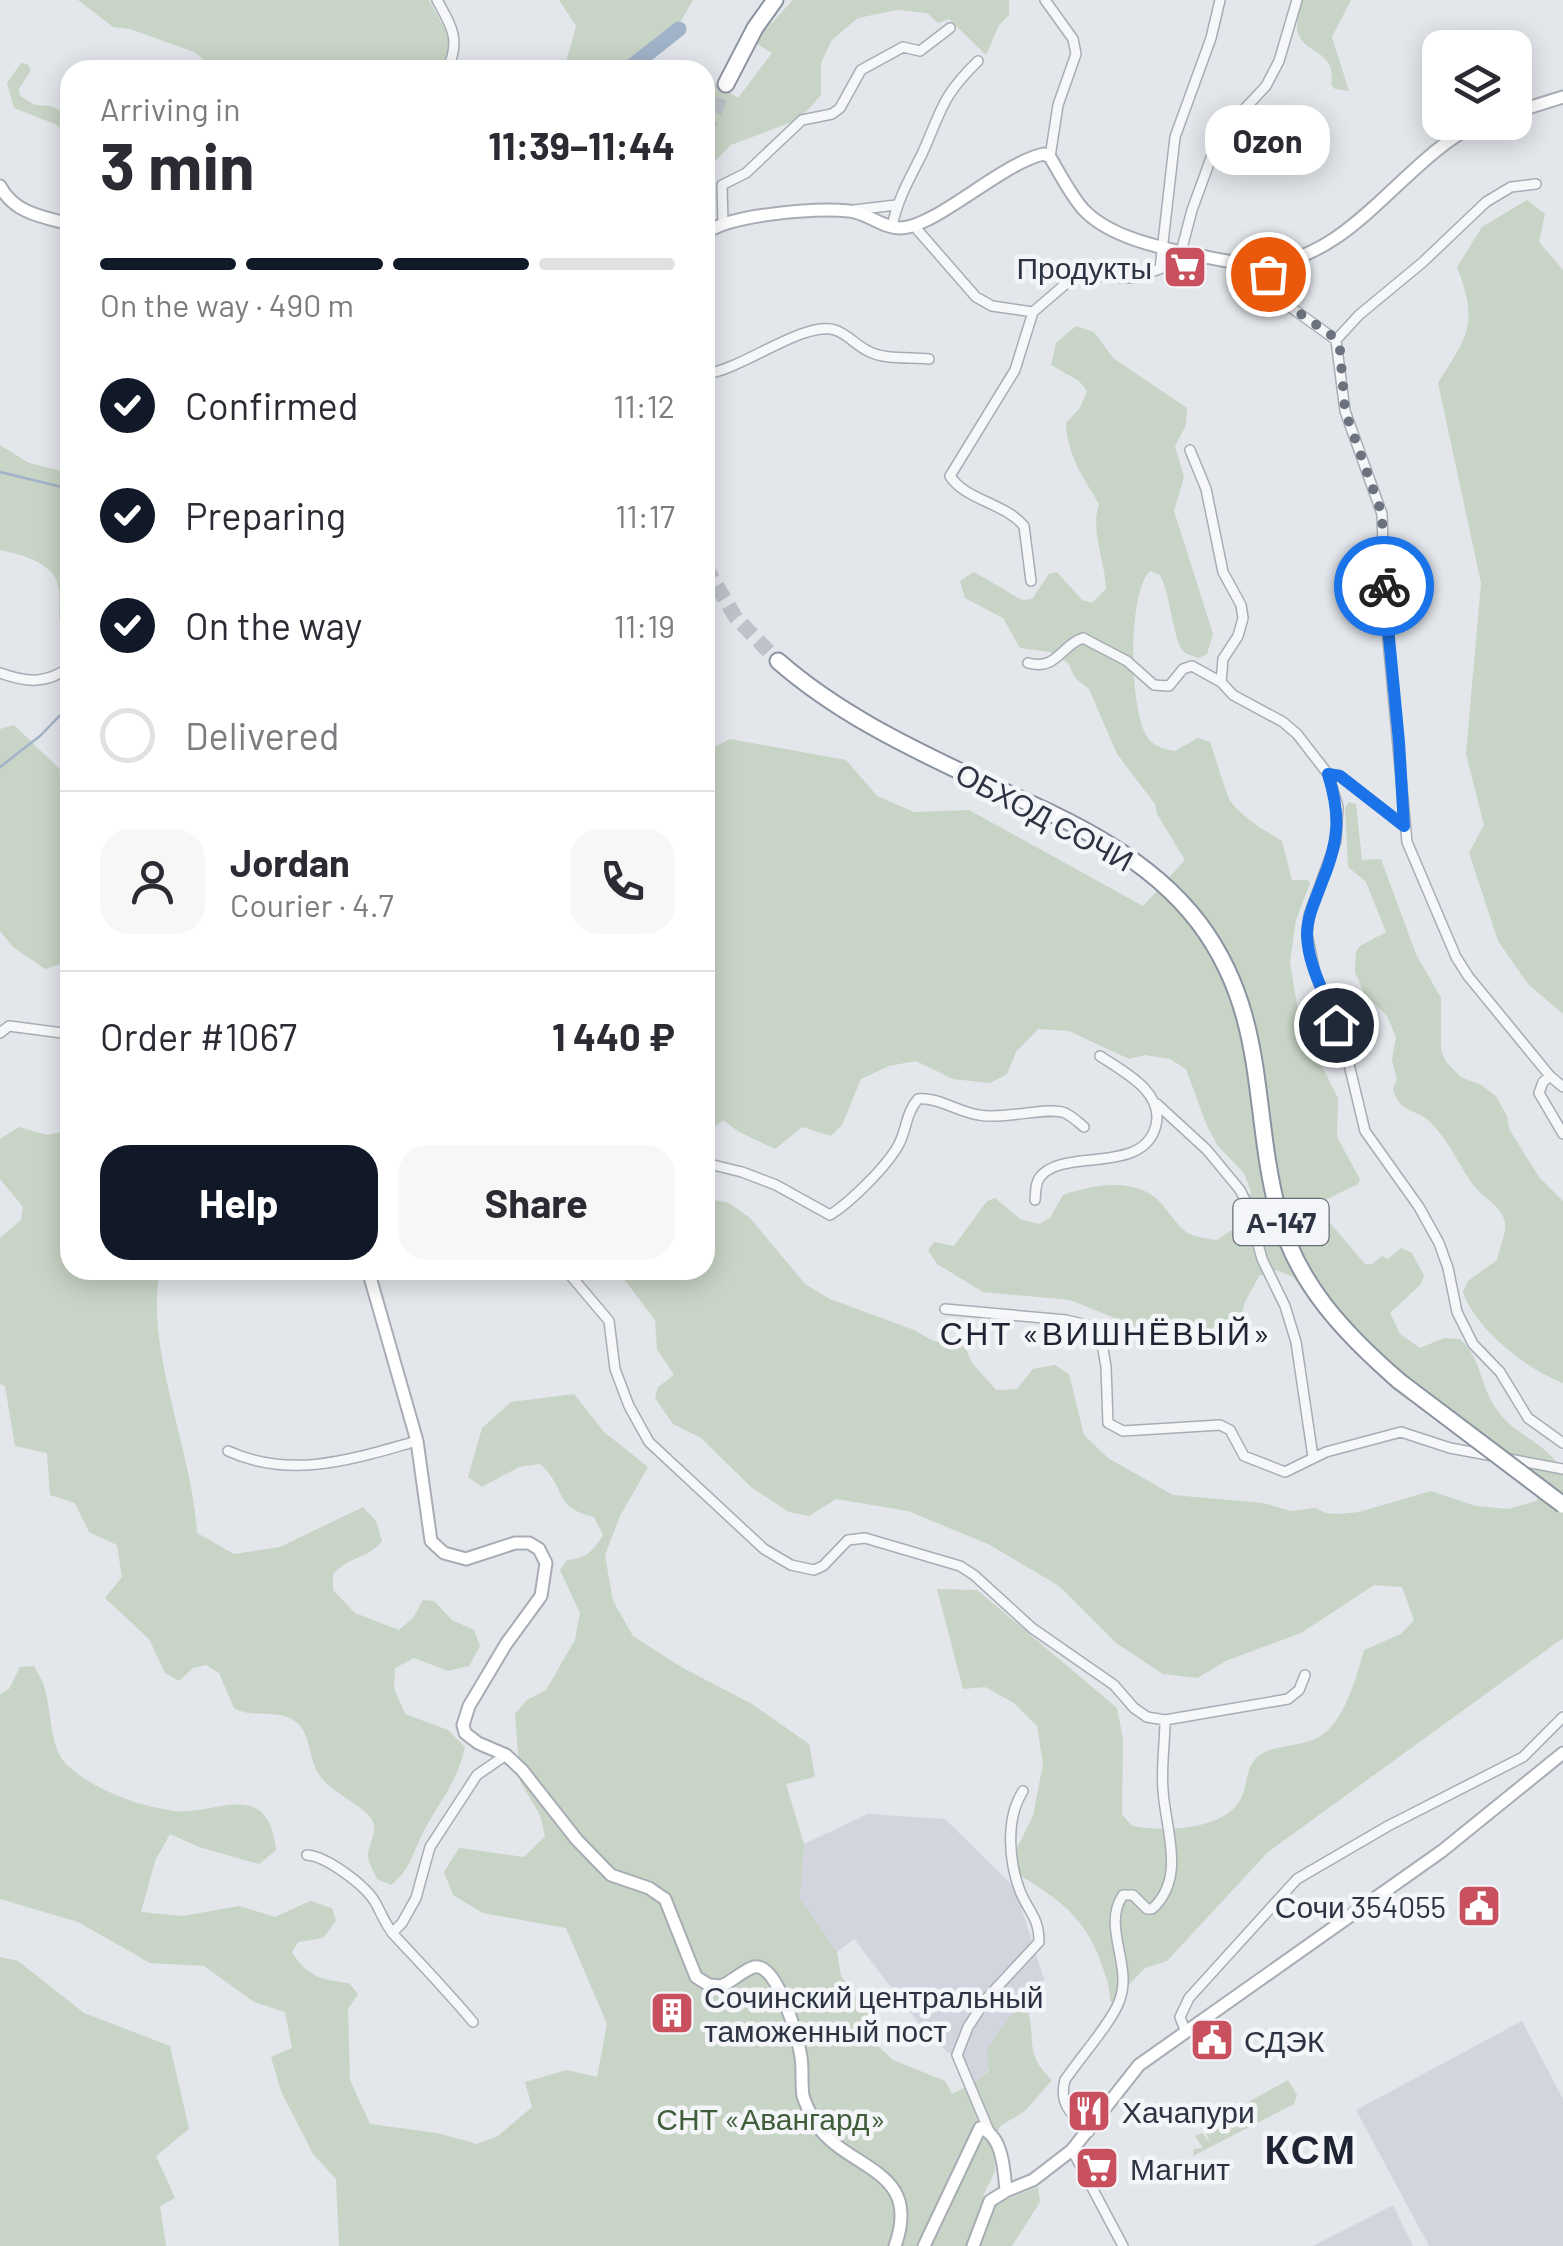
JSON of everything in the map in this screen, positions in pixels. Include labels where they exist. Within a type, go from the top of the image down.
[{"type":"highway","points":[[726,84],[755,28],[775,0]]},
{"type":"highway","name":"ОБХОД СОЧИ","points":[[778,662],[863,722],[1060,817],[1141,866],[1181,902],[1224,964],[1237,992],[1251,1036],[1278,1212],[1303,1274],[1322,1304],[1345,1333],[1400,1381],[1563,1505]]},
{"type":"street","points":[[438,0],[454,38],[452,60]]},
{"type":"street","points":[[1046,0],[1073,39],[1076,54],[1058,106],[1050,157],[1082,207],[1131,238],[1182,252],[1264,264],[1303,254],[1330,241],[1450,140]]},
{"type":"street","points":[[1031,581],[1024,526],[1000,506],[956,485],[950,476],[1015,370],[1033,312],[1076,276],[1133,278],[1160,270],[1175,138],[1211,38],[1220,0]]},
{"type":"street","points":[[1182,252],[1192,210],[1219,136],[1266,86],[1279,61],[1297,0]]},
{"type":"street","points":[[722,222],[722,185],[746,173],[802,120],[832,114],[840,108],[861,70],[903,47],[920,51],[950,28]]},
{"type":"street","points":[[892,227],[896,205],[938,111],[954,84],[978,61]]},
{"type":"street","points":[[1532,107],[1563,97]]},
{"type":"street","points":[[852,210],[892,227],[914,226],[1038,155],[1050,157]]},
{"type":"street","points":[[1336,340],[1358,315],[1423,262],[1486,202],[1512,187],[1536,184]]},
{"type":"street","points":[[0,186],[19,209],[60,221]]},
{"type":"street","points":[[715,227],[722,222],[782,214],[896,205]]},
{"type":"street","points":[[914,226],[976,297],[992,306],[1033,312]]},
{"type":"street","points":[[1264,264],[1282,301],[1336,340],[1345,411],[1382,514],[1385,608],[1407,842],[1456,957],[1550,1076],[1563,1087]]},
{"type":"street","points":[[715,371],[743,364],[798,334],[823,330],[835,330],[872,354],[929,358]]},
{"type":"street","points":[[1190,450],[1206,489],[1223,572],[1243,618],[1238,636],[1224,659],[1221,682]]},
{"type":"street","points":[[1028,663],[1047,664],[1074,641],[1084,638],[1128,661],[1154,685],[1169,686],[1192,666],[1221,682],[1233,695],[1284,722],[1328,774],[1338,807],[1336,841],[1309,915],[1307,934],[1314,973],[1346,1052],[1365,1131],[1419,1207],[1438,1243],[1464,1332],[1500,1372],[1528,1418],[1563,1444]]},
{"type":"street","points":[[0,672],[40,682],[60,674]]},
{"type":"street","points":[[1328,774],[1340,776],[1404,826]]},
{"type":"street","points":[[3,1026],[60,1033]]},
{"type":"street","points":[[1100,1056],[1134,1078],[1240,1190],[1262,1259],[1285,1306],[1296,1342],[1313,1457]]},
{"type":"street","points":[[1550,1076],[1540,1093],[1563,1134]]},
{"type":"street","points":[[715,1165],[776,1186],[830,1214],[855,1195],[899,1145],[905,1118],[918,1099],[1006,1118],[1055,1110],[1066,1113],[1084,1128]]},
{"type":"street","points":[[1035,1200],[1037,1180],[1042,1174],[1085,1160],[1130,1153],[1143,1146],[1154,1134],[1157,1104]]},
{"type":"street","points":[[371,1280],[417,1441],[428,1529],[437,1548],[466,1559],[522,1542],[539,1549],[546,1562],[541,1596],[506,1644],[462,1725],[470,1738],[506,1755],[522,1770],[577,1840],[611,1875],[648,1888],[664,1899],[696,1977],[720,1986],[752,1968],[766,1970],[779,1988],[796,2039],[807,2108],[835,2144],[879,2173],[901,2208],[902,2226],[895,2246]]},
{"type":"street","points":[[574,1280],[609,1322],[616,1369],[629,1406],[649,1442],[764,1549],[791,1565],[814,1570],[848,1540],[865,1538],[960,1566],[1032,1628],[1114,1685],[1147,1717],[1165,1720],[1288,1699],[1305,1675]]},
{"type":"street","points":[[945,1309],[1066,1320],[1090,1326],[1100,1337],[1106,1367],[1108,1423],[1123,1431],[1220,1425],[1230,1430],[1244,1456],[1285,1472],[1313,1457],[1401,1432],[1450,1448],[1563,1469]]},
{"type":"street","points":[[228,1451],[250,1461],[325,1466],[417,1441]]},
{"type":"street","points":[[1185,2030],[1180,2017],[1189,1998],[1296,1879],[1522,1757],[1563,1717]]},
{"type":"street","points":[[1088,2132],[1068,2112],[1062,2089],[1120,2002],[1122,1950],[1114,1932],[1116,1909],[1123,1894],[1133,1895],[1148,1909],[1156,1906],[1171,1868],[1173,1849],[1163,1790],[1165,1720]]},
{"type":"street","points":[[973,2246],[990,2201],[1034,2180],[1072,2150],[1139,2065],[1442,1851],[1563,1753]]},
{"type":"street","points":[[392,1933],[402,1924],[416,1898],[430,1848],[477,1774],[506,1755]]},
{"type":"street","points":[[1006,2191],[996,2140],[957,2055],[968,2027],[987,1998],[1038,1942],[1039,1924],[1022,1896],[1014,1867],[1013,1813],[1023,1791]]},
{"type":"street","points":[[307,1856],[319,1856],[375,1901],[392,1933],[473,2022]]},
{"type":"street","points":[[924,2246],[974,2135],[980,2128],[989,2131]]},
{"type":"street","points":[[1072,2150],[1123,2246]]},
{"type":"shaded area","points":[[868,1814],[945,1819],[1015,1888],[1044,1979],[1029,2015],[1021,2011],[989,2070],[972,2084],[964,2065],[917,2021],[854,1939],[837,1952],[800,1899],[804,1844]]},
{"type":"shaded area","points":[[1522,2021],[1563,2099],[1563,2246],[1429,2246],[1356,2110]]},
{"type":"shaded area","points":[[1393,2205],[1413,2246],[1313,2246]]},
{"type":"green space","points":[[78,0],[429,0],[449,37],[454,60],[204,60],[194,52],[130,29],[113,27]]},
{"type":"green space","points":[[559,0],[693,0],[674,33],[650,60],[567,60],[576,26]]},
{"type":"green space","points":[[793,0],[1009,0],[1009,15],[999,25],[986,55],[949,19],[938,23],[927,13],[897,10],[858,18],[832,40],[821,63],[821,95],[808,110],[792,122],[731,145],[715,161],[715,83],[738,98],[772,53],[754,42]]},
{"type":"green space","points":[[1301,0],[1351,0],[1332,37],[1349,91],[1335,89],[1329,65],[1298,33]]},
{"type":"green space","points":[[21,63],[28,64],[31,70],[19,89],[20,96],[35,105],[60,110],[60,128],[14,108],[7,83]]},
{"type":"green space","points":[[1527,200],[1545,214],[1539,242],[1563,270],[1563,1014],[1528,984],[1498,941],[1469,853],[1484,825],[1466,754],[1481,583],[1438,383],[1457,353],[1469,316],[1457,267],[1482,227]]},
{"type":"green space","points":[[1076,326],[1094,332],[1113,358],[1187,408],[1186,425],[1175,446],[1184,477],[1174,511],[1213,634],[1207,654],[1199,658],[1184,652],[1160,575],[1150,571],[1137,603],[1134,627],[1137,704],[1148,738],[1157,746],[1175,751],[1198,738],[1210,742],[1231,802],[1248,819],[1282,841],[1292,880],[1310,883],[1296,920],[1290,962],[1300,1024],[1338,1098],[1337,1137],[1360,1179],[1358,1184],[1321,1202],[1325,1217],[1365,1264],[1382,1256],[1388,1259],[1401,1248],[1412,1253],[1424,1276],[1421,1284],[1390,1313],[1400,1334],[1420,1348],[1444,1338],[1460,1339],[1473,1356],[1493,1405],[1511,1425],[1551,1456],[1563,1473],[1563,1638],[1268,1852],[1167,1961],[1145,1968],[1111,2003],[1100,1960],[1084,1929],[1064,1906],[1018,1874],[1015,1852],[1033,1816],[1043,1764],[1037,1726],[1014,1703],[985,1687],[963,1689],[937,1589],[977,1590],[1117,1708],[1123,1739],[1122,1814],[1132,1826],[1161,1829],[1194,1826],[1223,1816],[1242,1796],[1255,1759],[1274,1749],[1312,1740],[1328,1730],[1348,1698],[1364,1650],[1401,1634],[1414,1620],[1402,1587],[1374,1585],[1301,1633],[1228,1660],[1197,1678],[1163,1674],[1116,1643],[1059,1586],[990,1545],[908,1511],[836,1499],[809,1516],[789,1512],[751,1487],[701,1438],[673,1424],[655,1398],[658,1387],[674,1375],[657,1349],[655,1320],[625,1280],[715,1280],[715,1200],[729,1203],[750,1218],[805,1284],[830,1299],[914,1330],[933,1341],[964,1345],[972,1363],[996,1390],[1017,1389],[1033,1369],[1055,1365],[1069,1374],[1084,1435],[1108,1458],[1173,1495],[1263,1503],[1291,1511],[1315,1508],[1339,1514],[1431,1491],[1476,1506],[1508,1509],[1537,1501],[1539,1493],[1394,1390],[1341,1339],[1293,1277],[1277,1270],[1259,1276],[1238,1326],[1214,1327],[1194,1342],[1169,1340],[1070,1300],[983,1292],[937,1264],[928,1250],[934,1242],[954,1246],[987,1201],[995,1198],[1020,1219],[1039,1224],[1050,1218],[1063,1195],[1101,1186],[1127,1186],[1151,1194],[1183,1230],[1196,1236],[1217,1240],[1235,1228],[1251,1192],[1244,1173],[1218,1146],[1186,1069],[1170,1059],[1145,1055],[1129,1059],[1069,1031],[1038,1029],[1016,1052],[1007,1074],[990,1083],[953,1079],[916,1061],[889,1066],[861,1079],[842,1125],[831,1136],[802,1127],[775,1149],[723,1120],[715,1127],[715,747],[730,739],[846,760],[877,796],[914,812],[969,810],[1143,906],[1185,860],[1155,804],[1117,754],[1089,689],[1075,678],[1068,663],[1050,652],[1020,648],[1003,618],[965,598],[960,581],[974,572],[1022,600],[1032,599],[1049,574],[1057,572],[1082,600],[1092,603],[1106,589],[1097,535],[1099,504],[1077,465],[1067,435],[1066,423],[1080,408],[1087,391],[1079,381],[1051,365],[1056,343]]},
{"type":"green space","points":[[0,445],[29,463],[60,471],[60,622],[57,581],[50,572],[30,558],[0,550]]},
{"type":"green space","points":[[14,725],[60,769],[60,964],[45,969],[13,947],[0,931],[0,729]]},
{"type":"green space","points":[[1349,802],[1356,804],[1362,860],[1381,859],[1416,954],[1441,998],[1441,1051],[1447,1063],[1461,1077],[1496,1096],[1509,1129],[1539,1177],[1563,1201],[1563,1383],[1534,1369],[1504,1346],[1479,1320],[1463,1292],[1468,1281],[1497,1260],[1505,1222],[1497,1207],[1475,1187],[1437,1130],[1396,1098],[1392,1060],[1396,1037],[1387,1016],[1364,993],[1355,972],[1360,946],[1386,932],[1366,882],[1348,867],[1345,808]]},
{"type":"green space","points":[[19,1127],[47,1135],[60,1132],[60,1280],[159,1280],[158,1333],[197,1533],[234,1554],[280,1547],[363,1507],[376,1521],[382,1541],[333,1574],[333,1590],[355,1613],[399,1630],[413,1618],[423,1600],[434,1601],[452,1620],[474,1630],[480,1646],[469,1666],[448,1671],[414,1658],[395,1668],[394,1688],[405,1714],[448,1730],[465,1747],[451,1784],[408,1864],[391,1885],[377,1879],[369,1860],[372,1820],[320,1776],[302,1728],[281,1715],[247,1713],[234,1708],[219,1673],[206,1665],[193,1668],[179,1681],[165,1673],[149,1639],[105,1598],[122,1577],[117,1545],[89,1532],[75,1503],[50,1495],[47,1453],[15,1446],[5,1386],[0,1384],[0,1238],[21,1220],[23,1207],[0,1179],[0,1139]]},
{"type":"green space","name":"СНТ «Авангард»","points":[[574,1394],[604,1432],[648,1467],[620,1516],[605,1555],[613,1601],[633,1636],[752,1704],[809,1744],[815,1777],[786,1784],[804,1844],[800,1899],[837,1952],[841,1976],[876,2021],[879,2047],[893,2060],[945,2081],[952,2094],[989,2071],[987,2050],[1012,2014],[1021,2011],[1029,2015],[1035,2056],[1052,2080],[1025,2111],[1000,2126],[993,2145],[995,2171],[983,2196],[995,2204],[1038,2187],[1040,2202],[1012,2246],[339,2246],[336,2179],[313,2154],[281,2091],[271,2057],[292,2048],[285,2012],[254,2002],[204,1966],[150,1963],[78,1922],[0,1899],[0,1694],[9,1689],[20,1667],[34,1666],[47,1696],[57,1750],[80,1775],[118,1796],[174,1811],[251,1806],[262,1813],[271,1827],[276,1850],[259,1864],[199,1847],[170,1834],[155,1861],[141,1912],[183,1916],[239,1906],[275,1917],[310,1901],[332,1908],[336,1921],[323,1938],[298,1942],[292,1952],[309,1972],[349,1983],[358,1994],[348,2009],[350,2080],[370,2124],[437,2133],[477,2144],[498,2136],[532,2107],[525,2082],[567,2070],[597,2077],[607,2024],[566,1928],[483,1913],[453,1895],[444,1872],[459,1848],[524,1857],[545,1836],[540,1815],[520,1781],[515,1714],[527,1700],[546,1690],[575,1640],[580,1613],[560,1570],[567,1560],[588,1553],[603,1535],[594,1517],[566,1502],[540,1464],[519,1467],[482,1487],[468,1477],[482,1428],[511,1402]]},
{"type":"green space","points":[[0,1957],[18,1961],[84,2013],[170,2046],[189,2129],[156,2156],[175,2198],[160,2206],[166,2246],[0,2246]]},
{"type":"green space","points":[[1288,2080],[1297,2095],[1294,2104],[1193,2156],[1194,2149],[1203,2148],[1195,2136],[1202,2133],[1210,2143],[1203,2127]]},
{"type":"waterway","points":[[640,60],[679,29]]},
{"type":"waterway","points":[[0,472],[60,487]]},
{"type":"waterway","points":[[0,767],[60,715]]},
{"type":"tunnel","points":[[715,110],[726,84]]},
{"type":"tunnel","points":[[715,583],[736,618],[778,661]]},
{"type":"way so far","points":[[1268,274],[1282,301],[1331,335],[1340,350],[1345,411],[1382,514],[1384,586]]},
{"type":"place","name":"Продукты","points":[[1185,267]]},
{"type":"place","name":"Ozon","points":[[1268,274]]},
{"type":"place","name":"Сочи 354055","points":[[1479,1906]]},
{"type":"place","name":"Сочинский центральный таможенный пост","points":[[672,2013]]},
{"type":"place","name":"СДЭК","points":[[1212,2040]]},
{"type":"place","name":"Хачапури","points":[[1089,2111]]},
{"type":"place","name":"Магнит","points":[[1097,2168]]},
{"type":"district","name":"СНТ «ВИШНЁВЫЙ»","points":[[1106,1332]]},
{"type":"district","name":"КСМ","points":[[1311,2148]]},
{"type":"route","points":[[1336,1025],[1314,973],[1307,934],[1309,915],[1336,841],[1338,807],[1328,774],[1340,776],[1404,826],[1384,586]]}]
